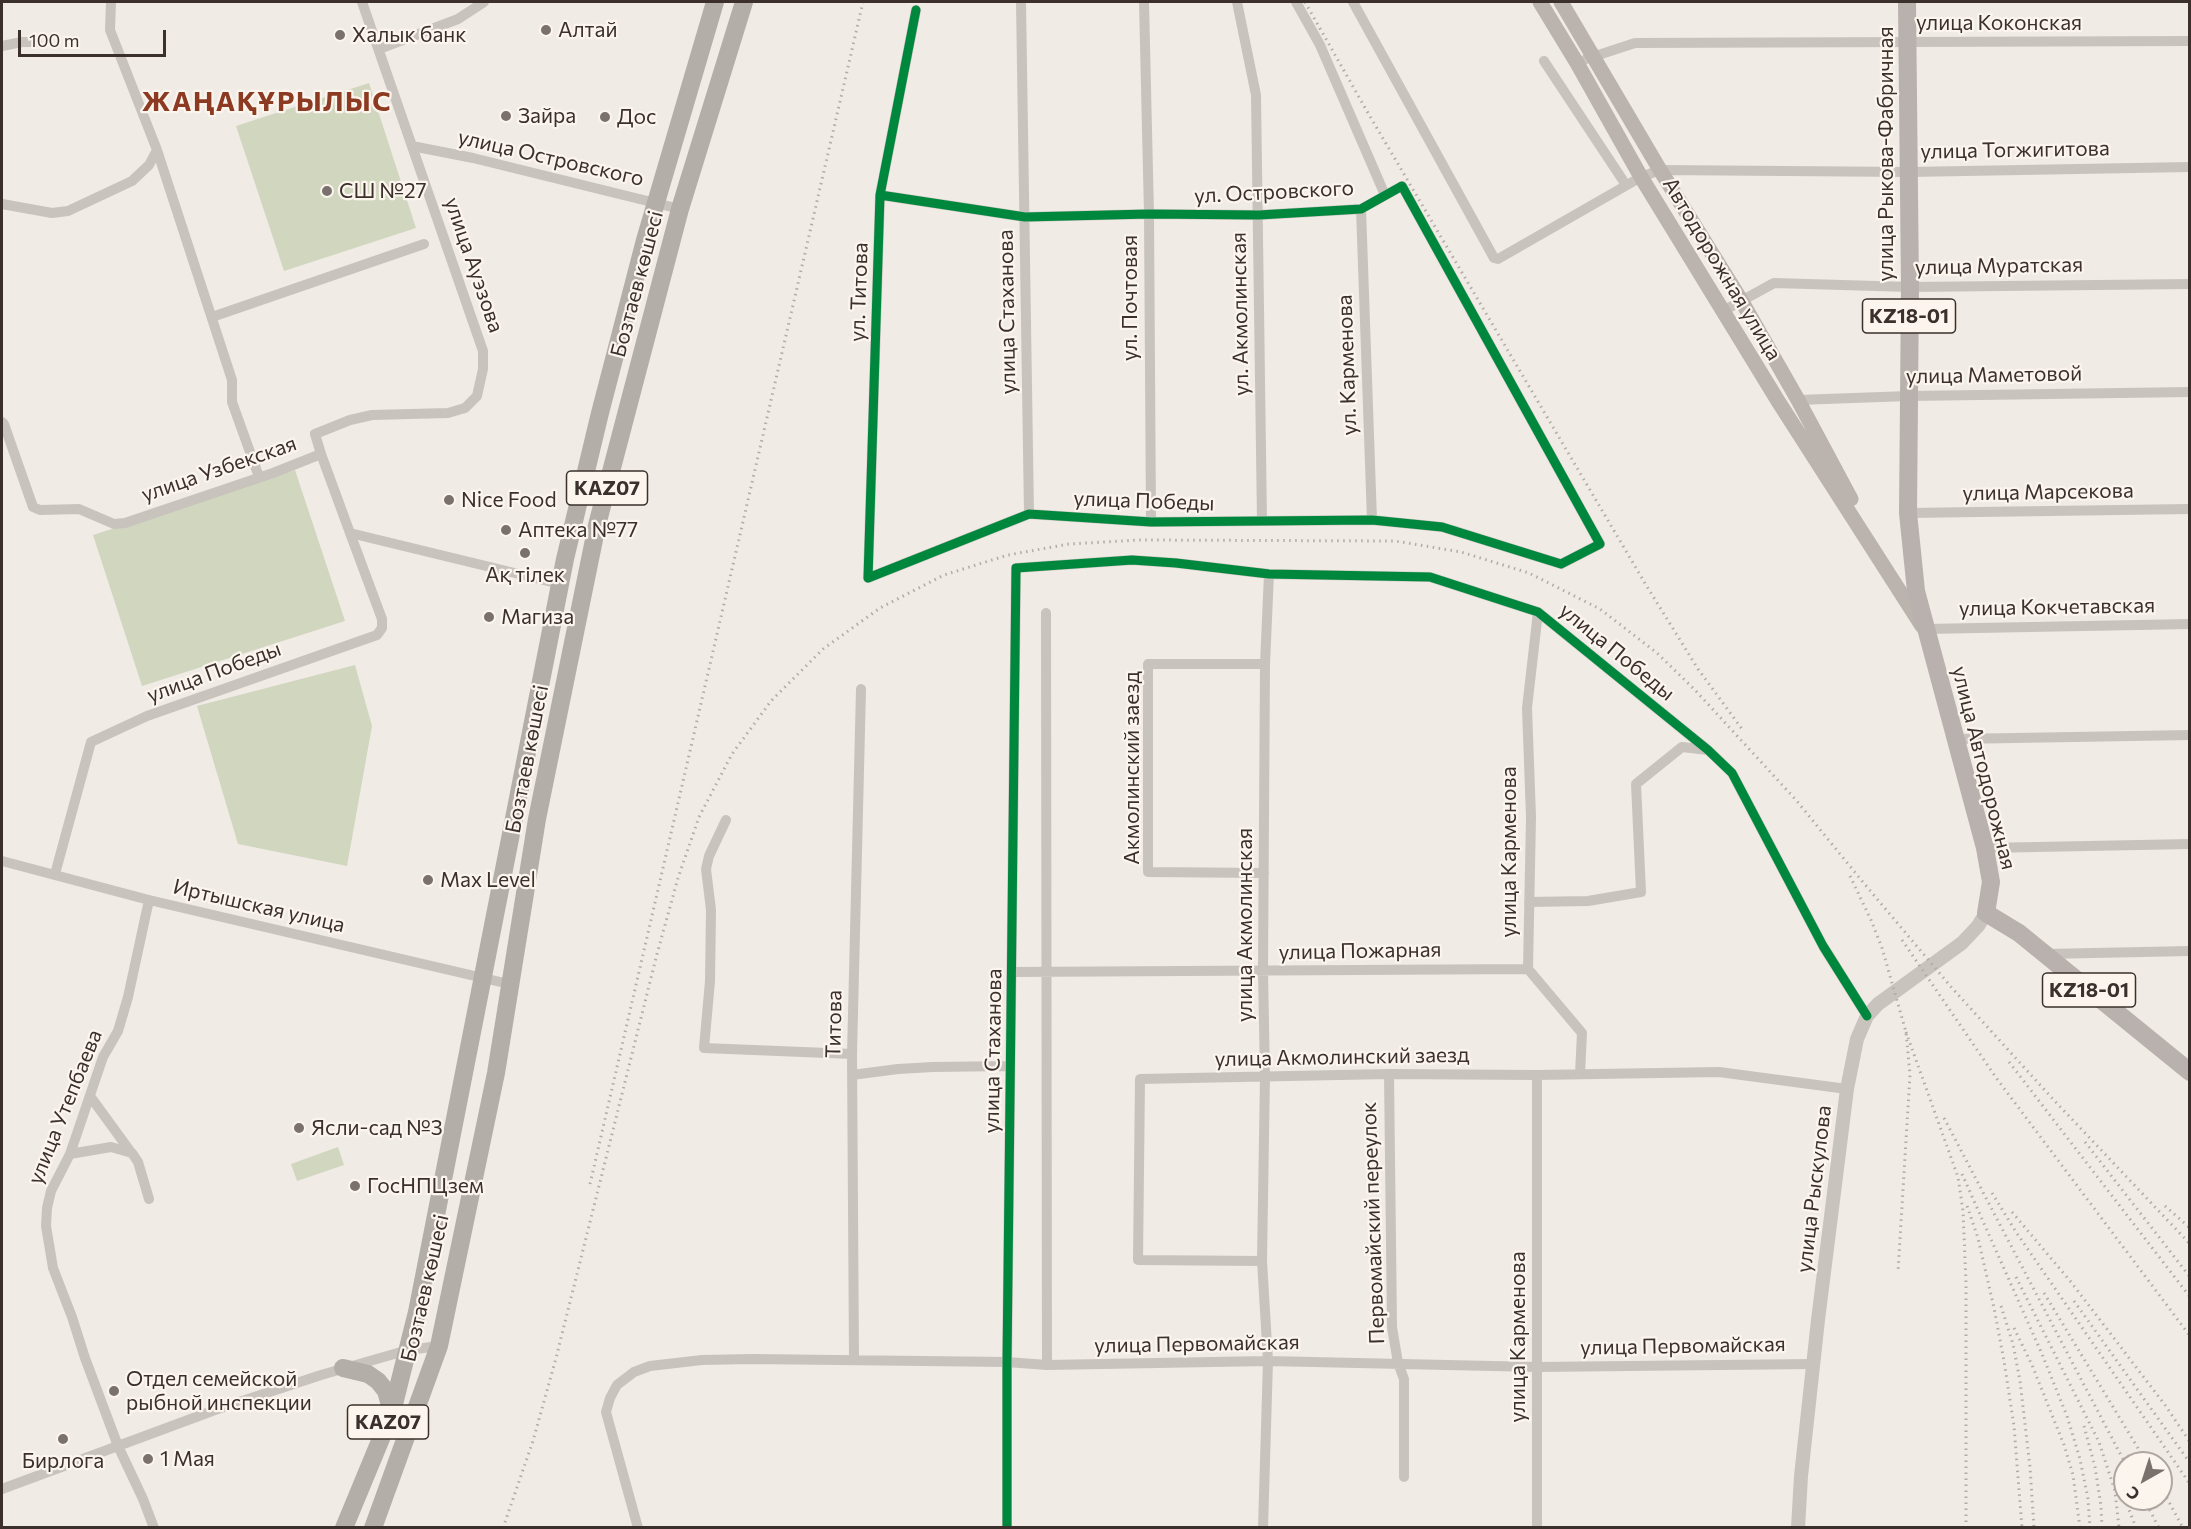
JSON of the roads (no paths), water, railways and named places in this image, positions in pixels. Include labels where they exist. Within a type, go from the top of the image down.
[{"type":"highway","name":"Бозтаев көшесі","points":[[344,1527],[392,1412],[408,1350],[484,980],[560,584],[600,413],[656,203],[715,2]]},
{"type":"highway","name":"Бозтаев көшесі","points":[[373,1527],[439,1346],[496,1072],[537,819],[597,525],[680,209],[744,2]]},
{"type":"highway","points":[[343,1368],[368,1374],[378,1381],[386,1391],[392,1412]]},
{"type":"main road","name":"Автодорожная улица","points":[[1540,2],[1641,177],[1723,311],[1925,629]]},
{"type":"main road","name":"Автодорожная улица","points":[[1562,2],[1660,170],[1741,300],[1798,400],[1871,535],[1876,553]]},
{"type":"main road","name":"улица Рыкова-Фабричная","points":[[1907,2],[1910,172],[1908,513],[1916,591],[1925,629]]},
{"type":"main road","name":"улица Автодорожная","points":[[1925,629],[1985,848],[1991,882],[1986,913]]},
{"type":"main road","name":"KZ18-01","points":[[1986,913],[2019,933],[2046,954],[2190,1072]]},
{"type":"street","points":[[111,2],[110,30],[157,150],[232,380],[232,402],[259,477]]},
{"type":"street","name":"улица Ауэзова","points":[[321,454],[315,434],[372,414],[448,413],[465,408],[477,396],[481,385],[483,351],[362,2]]},
{"type":"street","points":[[379,49],[458,19],[484,2]]},
{"type":"street","name":"улица Стаханова","points":[[1021,2],[1029,514]]},
{"type":"street","name":"ул. Почтовая","points":[[1144,2],[1149,214],[1151,522]]},
{"type":"street","name":"ул. Акмолинская","points":[[1237,2],[1256,95],[1262,521]]},
{"type":"street","points":[[1296,2],[1320,45],[1385,195]]},
{"type":"street","points":[[1353,2],[1494,258],[1502,257],[1626,185],[1660,170]]},
{"type":"street","name":"ул. Титова","points":[[868,578],[880,195],[916,10]]},
{"type":"street","name":"улица Коконская","points":[[1577,63],[1594,55],[1635,43],[2190,41]]},
{"type":"street","points":[[2,46],[37,42]]},
{"type":"street","points":[[1544,61],[1626,185]]},
{"type":"street","name":"улица Островского","points":[[412,146],[472,158],[680,209]]},
{"type":"street","points":[[2,204],[52,213],[68,211],[132,182],[149,165],[157,150]]},
{"type":"street","name":"улица Тогжигитова","points":[[1660,170],[1910,172],[2190,167]]},
{"type":"street","name":"ул. Островского","points":[[880,195],[1026,218],[1149,214],[1259,215],[1361,209],[1402,186],[1600,544]]},
{"type":"street","points":[[1666,216],[1682,206]]},
{"type":"street","name":"ул. Карменова","points":[[1361,209],[1372,520]]},
{"type":"street","points":[[212,317],[423,244]]},
{"type":"street","name":"улица Муратская","points":[[1723,311],[1774,283],[1910,287],[2190,284]]},
{"type":"street","name":"улица Маметовой","points":[[1798,400],[2190,392]]},
{"type":"street","name":"улица Узбекская","points":[[2,422],[33,507],[40,510],[79,509],[114,524],[125,523],[321,454],[350,533]]},
{"type":"street","name":"улица Марсекова","points":[[1908,513],[2190,509]]},
{"type":"street","name":"улица Победы","points":[[868,578],[1029,514],[1151,522],[1372,520],[1442,527],[1561,564],[1600,544]]},
{"type":"street","points":[[350,533],[560,584]]},
{"type":"street","name":"улица Победы","points":[[55,874],[91,742],[147,716],[377,635],[382,628],[382,620],[350,533]]},
{"type":"street","name":"улица Победы","points":[[1015,576],[1018,567],[1132,560],[1269,574],[1430,577],[1538,612],[1708,750],[1732,773],[1823,946],[1868,1016]]},
{"type":"street","name":"улица Акмолинская","points":[[1263,1527],[1268,1361],[1262,1262],[1265,1076],[1263,971],[1265,664],[1269,574]]},
{"type":"street","name":"улица Стаханова","points":[[1007,1527],[1015,576]]},
{"type":"street","name":"улица Карменова","points":[[1528,969],[1531,817],[1527,708],[1538,612]]},
{"type":"street","points":[[1046,613],[1047,1365]]},
{"type":"street","name":"улица Кокчетавская","points":[[1925,629],[2190,624]]},
{"type":"street","name":"Акмолинский заезд","points":[[1264,873],[1148,872],[1148,664],[1265,664]]},
{"type":"street","name":"Титова","points":[[854,1360],[852,1054],[861,689]]},
{"type":"street","points":[[1956,739],[2190,735]]},
{"type":"street","points":[[1529,902],[1588,901],[1641,892],[1636,784],[1682,747],[1708,750]]},
{"type":"street","points":[[726,820],[706,869],[711,910],[710,981],[704,1048],[852,1054]]},
{"type":"street","points":[[1985,848],[2190,844]]},
{"type":"street","name":"Иртышская улица","points":[[2,861],[148,900],[509,984]]},
{"type":"street","name":"улица Утепбаева","points":[[148,900],[128,997],[118,1031],[104,1057],[70,1154],[51,1191],[46,1208],[46,1226],[53,1268],[118,1446],[154,1527]]},
{"type":"street","name":"улица Рыскулова","points":[[1798,1527],[1813,1364],[1847,1089],[1857,1039],[1868,1016],[1878,1004],[1962,943],[1978,926],[1986,913]]},
{"type":"street","points":[[2046,954],[2190,951]]},
{"type":"street","points":[[1528,969],[1582,1033],[1580,1074]]},
{"type":"street","name":"улица Пожарная","points":[[1012,972],[1528,969]]},
{"type":"street","points":[[852,1076],[898,1069],[1010,1066]]},
{"type":"street","name":"улица Акмолинский заезд","points":[[1262,1262],[1138,1260],[1140,1080],[1389,1074],[1537,1075],[1719,1072],[1847,1089]]},
{"type":"street","name":"Первомайский переулок","points":[[1389,1074],[1392,1327],[1398,1363],[1404,1379],[1404,1477]]},
{"type":"street","name":"улица Карменова","points":[[1537,1075],[1537,1527]]},
{"type":"street","points":[[90,1096],[138,1162],[149,1198]]},
{"type":"street","points":[[70,1154],[111,1147],[132,1153]]},
{"type":"street","points":[[2,1489],[215,1410],[343,1368],[408,1350],[439,1346]]},
{"type":"street","name":"улица Первомайская","points":[[638,1527],[606,1412],[609,1398],[617,1385],[634,1372],[650,1366],[702,1360],[1007,1362],[1047,1365],[1268,1361],[1537,1367],[1813,1364]]},
{"type":"railway","points":[[590,1184],[863,2]]},
{"type":"railway","points":[[1305,2],[1646,585],[1698,669],[1742,729]]},
{"type":"railway","points":[[503,1528],[533,1441],[556,1358],[678,878],[699,817],[732,754],[771,701],[823,649],[880,608],[944,575],[1008,555],[1069,544],[1139,540],[1395,541],[1461,552],[1529,573],[1600,609],[1657,653],[1695,690],[1796,800],[1952,988],[2190,1244]]},
{"type":"railway","points":[[1850,876],[1882,948],[1906,1032],[1910,1075],[1898,1272]]},
{"type":"railway","points":[[1902,940],[1997,1079],[2190,1336]]},
{"type":"railway","points":[[1906,1032],[1958,1177],[1963,1211],[1966,1283],[1966,1528]]},
{"type":"railway","points":[[2009,1062],[2190,1297]]},
{"type":"railway","points":[[1944,1118],[2119,1451]]},
{"type":"railway","points":[[2085,1142],[2190,1277]]},
{"type":"railway","points":[[1962,1174],[2067,1416],[2080,1459],[2088,1499],[2090,1528]]},
{"type":"railway","points":[[1992,1193],[2016,1232],[2190,1484]]},
{"type":"railway","points":[[1967,1206],[1978,1238],[2004,1361],[2014,1426],[2022,1528]]},
{"type":"railway","points":[[2165,1206],[2190,1228]]},
{"type":"railway","points":[[2012,1212],[2071,1282],[2165,1405],[2190,1442]]},
{"type":"railway","points":[[2016,1277],[2099,1442],[2115,1491],[2119,1528]]},
{"type":"railway","points":[[2044,1293],[2140,1451]]},
{"type":"railway","points":[[2074,1301],[2190,1463]]},
{"type":"railway","points":[[2001,1306],[2013,1344],[2020,1381],[2030,1467],[2034,1528]]},
{"type":"railway","points":[[2014,1328],[2032,1365],[2064,1445],[2073,1475],[2080,1528]]},
{"type":"railway","points":[[2084,1426],[2095,1467],[2102,1528]]},
{"type":"railway","points":[[2173,1509],[2183,1528]]},
{"type":"railway","points":[[2130,1511],[2136,1528]]},
{"type":"railway","points":[[2150,1511],[2159,1528]]},
{"type":"place","name":"Алтай","points":[[546,30]]},
{"type":"place","name":"Халык банк","points":[[340,35]]},
{"type":"place","name":"Зайра","points":[[506,116]]},
{"type":"place","name":"Дос","points":[[605,117]]},
{"type":"place","name":"СШ №27","points":[[327,191]]},
{"type":"place","name":"Nice Food","points":[[449,500]]},
{"type":"place","name":"Аптека №77","points":[[506,530]]},
{"type":"place","name":"Ақ тілек","points":[[525,553]]},
{"type":"place","name":"Магиза","points":[[489,617]]},
{"type":"place","name":"Max Level","points":[[428,880]]},
{"type":"place","name":"Ясли-сад №3","points":[[299,1128]]},
{"type":"place","name":"ГосНПЦзем","points":[[355,1186]]},
{"type":"place","name":"Отдел семейской рыбной инспекции","points":[[114,1391]]},
{"type":"place","name":"Бирлога","points":[[63,1439]]},
{"type":"place","name":"1 Мая","points":[[148,1459]]},
{"type":"district","name":"ЖАҢАҚҰРЫЛЫС","points":[[267,102]]}]
